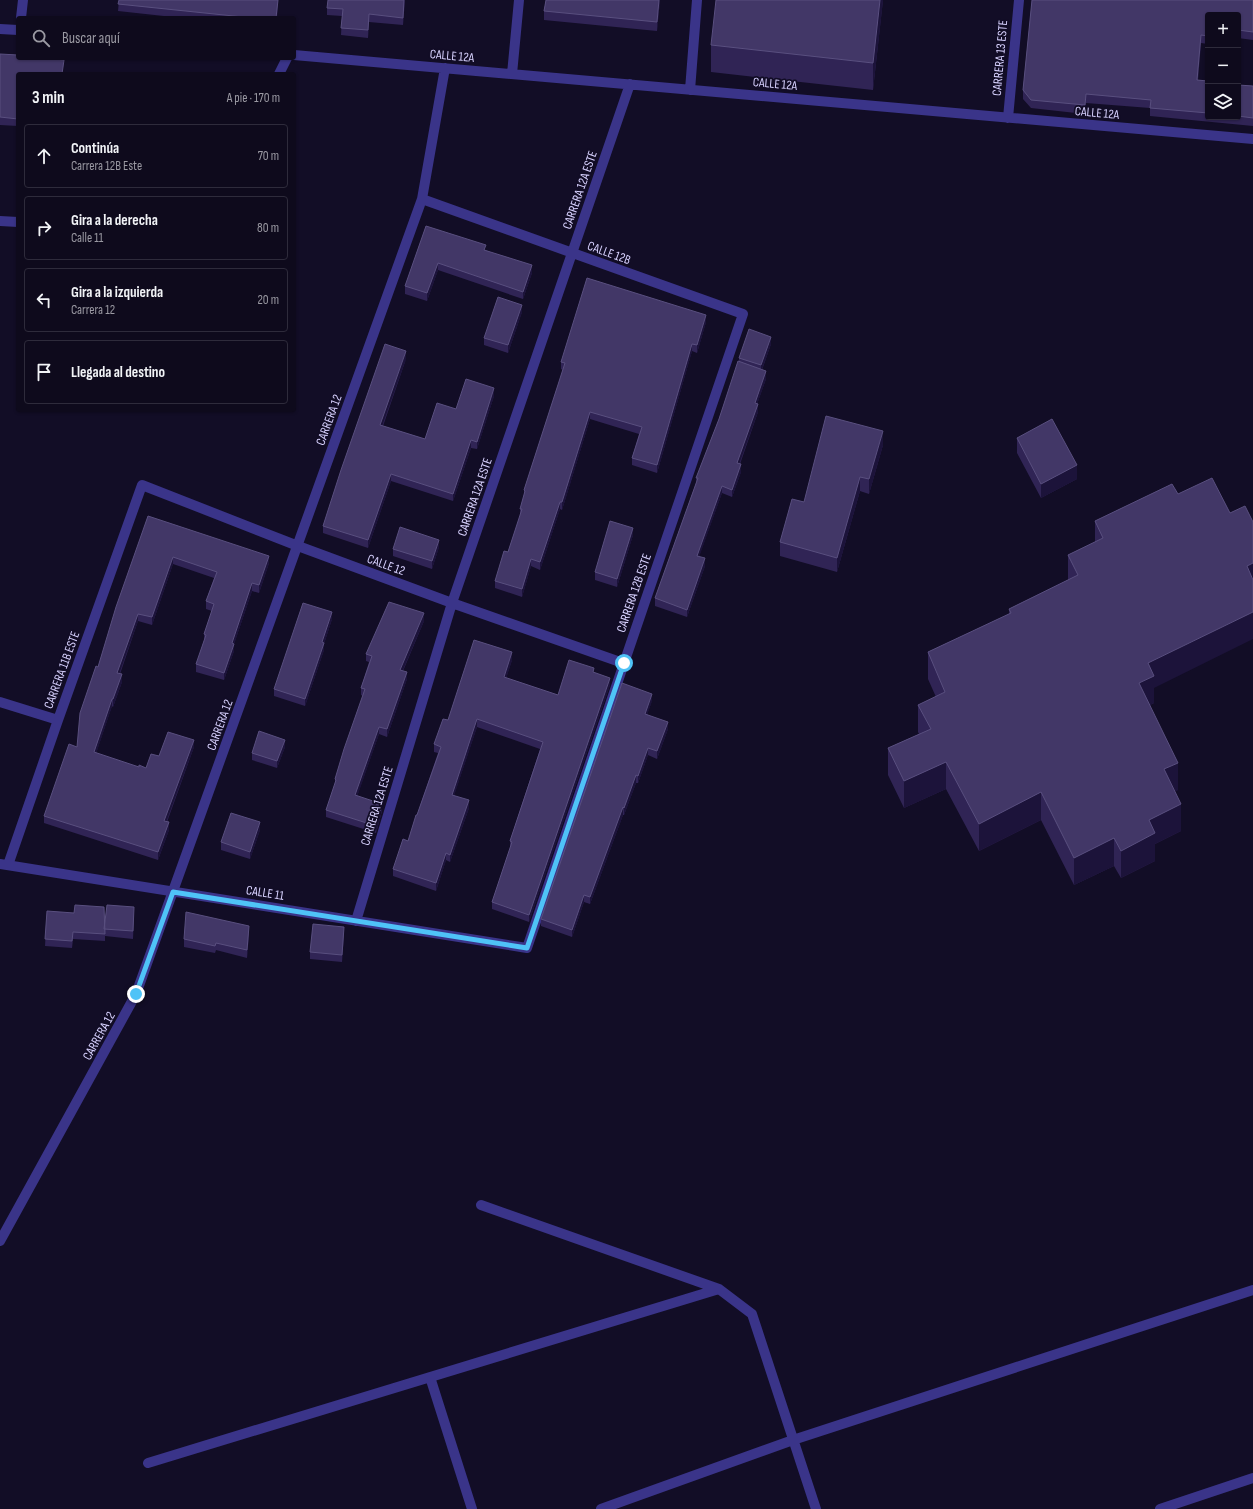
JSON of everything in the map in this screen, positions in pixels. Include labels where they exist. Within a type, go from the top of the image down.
[{"type":"street","points":[[21,16],[24,0]]},
{"type":"street","points":[[512,74],[519,0]]},
{"type":"street","points":[[690,90],[697,0]]},
{"type":"street","name":"CARRERA 13 ESTE","points":[[1008,118],[1019,0]]},
{"type":"street","points":[[0,29],[16,30]]},
{"type":"street","name":"CALLE 12A","points":[[296,55],[1253,139]]},
{"type":"street","points":[[280,72],[286,60]]},
{"type":"street","name":"CARRERA 12","points":[[0,1241],[136,994],[422,199],[445,68]]},
{"type":"street","name":"CARRERA 12A ESTE","points":[[356,921],[452,603],[630,84]]},
{"type":"street","name":"CALLE 12B","points":[[422,199],[742,314]]},
{"type":"street","points":[[0,221],[16,222]]},
{"type":"street","name":"CARRERA 12B ESTE","points":[[527,948],[742,314]]},
{"type":"street","name":"CALLE 12","points":[[142,485],[298,546],[452,603],[624,663]]},
{"type":"street","name":"CARRERA 11B ESTE","points":[[4,865],[58,720],[142,485]]},
{"type":"street","points":[[0,702],[58,720]]},
{"type":"street","name":"CALLE 11","points":[[4,865],[527,948]]},
{"type":"street","points":[[481,1205],[719,1289],[752,1314],[816,1509]]},
{"type":"street","points":[[148,1463],[719,1289]]},
{"type":"street","points":[[601,1509],[793,1440],[1253,1290]]},
{"type":"street","points":[[430,1377],[472,1509]]},
{"type":"street","points":[[1160,1509],[1253,1478]]},
{"type":"building","points":[[119,0],[278,0],[276,16],[234,16],[118,4]]},
{"type":"building","points":[[328,0],[404,0],[403,18],[369,14],[368,30],[341,28],[343,9],[327,8]]},
{"type":"building","points":[[546,0],[659,0],[657,22],[544,11]]},
{"type":"building","points":[[716,0],[880,0],[873,63],[711,45]]},
{"type":"building","points":[[1032,0],[1253,0],[1253,32],[1241,30],[1241,12],[1205,12],[1205,36],[1201,35],[1197,80],[1205,81],[1205,113],[1150,108],[1151,100],[1086,94],[1085,105],[1031,100],[1023,90]]},
{"type":"building","points":[[0,54],[16,55],[16,60],[64,60],[62,72],[16,72],[16,119],[0,117]]},
{"type":"building","points":[[1241,85],[1253,86],[1253,118],[1241,116]]},
{"type":"building","points":[[426,226],[486,245],[484,250],[532,265],[523,292],[438,263],[427,293],[405,286]]},
{"type":"building","points":[[587,278],[706,315],[697,345],[692,344],[657,465],[632,458],[642,427],[590,412],[562,502],[560,502],[540,562],[531,559],[522,589],[495,581],[504,551],[508,552],[522,509],[520,509],[524,490],[565,363],[561,362]]},
{"type":"building","points":[[498,297],[522,305],[508,345],[484,338]]},
{"type":"building","points":[[749,329],[771,337],[761,365],[739,358]]},
{"type":"building","points":[[385,344],[406,351],[380,425],[425,439],[437,403],[456,409],[466,379],[494,388],[477,442],[471,440],[453,494],[391,474],[368,540],[323,526]]},
{"type":"building","points":[[738,361],[766,371],[755,403],[758,404],[737,463],[741,464],[732,490],[722,486],[697,556],[705,558],[687,610],[655,598],[698,478],[696,478],[719,419]]},
{"type":"building","points":[[826,416],[883,431],[869,479],[860,477],[837,558],[780,542],[792,499],[804,502]]},
{"type":"building","points":[[1052,419],[1077,465],[1041,484],[1017,438]]},
{"type":"building","points":[[1212,478],[1230,513],[1245,506],[1253,522],[1253,563],[1247,566],[1253,580],[1253,612],[1148,663],[1154,676],[1139,683],[1178,763],[1164,769],[1181,804],[1149,820],[1155,833],[1121,851],[1114,838],[1074,858],[1041,792],[979,824],[946,762],[904,781],[888,748],[931,729],[918,705],[945,692],[928,652],[1011,613],[1009,609],[1078,575],[1068,555],[1103,538],[1095,521],[1172,484],[1178,494]]},
{"type":"building","points":[[148,516],[269,556],[259,585],[252,583],[232,643],[234,644],[224,673],[196,664],[206,635],[204,634],[214,604],[206,601],[217,572],[173,557],[152,617],[138,614],[117,673],[122,674],[94,752],[146,768],[151,754],[159,756],[168,732],[194,740],[164,821],[169,822],[158,852],[44,816],[69,744],[77,747],[80,713],[96,666],[98,667],[116,607]]},
{"type":"building","points":[[610,521],[633,528],[617,579],[595,572]]},
{"type":"building","points":[[400,527],[439,540],[432,561],[393,549]]},
{"type":"building","points":[[389,602],[424,613],[400,670],[407,672],[387,729],[379,727],[355,795],[382,804],[376,826],[326,810],[344,749],[365,689],[361,688],[372,656],[366,654]]},
{"type":"building","points":[[303,603],[332,612],[322,642],[324,643],[305,699],[274,689]]},
{"type":"building","points":[[474,640],[512,652],[504,677],[558,695],[569,660],[594,668],[593,672],[610,678],[529,915],[492,902],[512,842],[510,841],[543,742],[477,719],[452,795],[469,800],[450,855],[446,853],[436,883],[393,869],[403,839],[408,841],[441,747],[434,744],[443,719],[448,720]]},
{"type":"building","points":[[622,683],[652,694],[645,714],[668,722],[657,751],[648,748],[638,776],[636,775],[624,808],[623,807],[590,897],[584,895],[572,930],[541,919]]},
{"type":"building","points":[[259,731],[285,740],[277,761],[252,753]]},
{"type":"building","points":[[231,813],[260,822],[250,852],[221,842]]},
{"type":"building","points":[[75,905],[104,907],[105,934],[73,932],[72,941],[45,939],[47,911],[74,913]]},
{"type":"building","points":[[107,905],[134,907],[133,931],[104,929]]},
{"type":"building","points":[[186,912],[249,926],[247,950],[216,943],[215,946],[184,939]]},
{"type":"building","points":[[313,924],[344,927],[342,955],[310,952]]},
{"type":"route","points":[[136,994],[173,892],[527,948],[624,663]]}]
